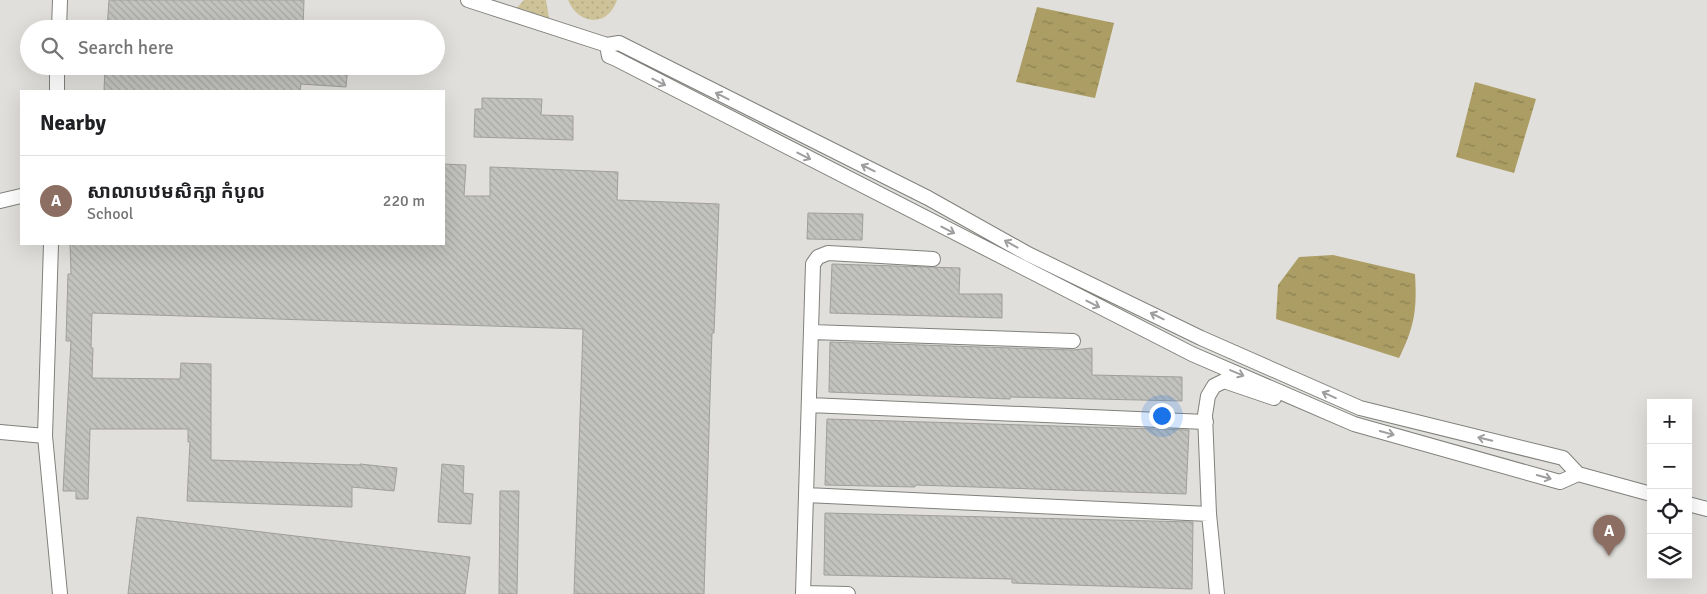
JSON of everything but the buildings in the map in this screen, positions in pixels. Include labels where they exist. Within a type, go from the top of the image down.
[{"type":"street","points":[[59,20],[60,0]]},
{"type":"street","points":[[468,0],[607,45],[619,43],[928,198],[1028,254],[1201,338],[1360,408],[1563,458],[1578,474],[1647,493]]},
{"type":"street","points":[[607,45],[609,56],[1192,354],[1354,424],[1560,482],[1578,474]]},
{"type":"street","points":[[57,75],[57,90]]},
{"type":"street","points":[[0,201],[20,196]]},
{"type":"street","points":[[51,245],[45,436],[60,594]]},
{"type":"street","points":[[848,594],[803,593],[813,264],[818,257],[828,253],[933,259]]},
{"type":"street","points":[[811,332],[1073,341]]},
{"type":"street","points":[[1192,354],[1201,338]]},
{"type":"street","points":[[1217,594],[1209,514],[1206,422],[1208,396],[1214,386],[1224,381],[1285,402],[1310,405]]},
{"type":"street","points":[[809,405],[1206,422]]},
{"type":"street","points":[[0,432],[45,436]]},
{"type":"street","points":[[806,495],[1209,514]]},
{"type":"street","points":[[1692,505],[1707,509]]},
{"type":"shaded area","points":[[524,0],[546,0],[550,24],[515,10]]},
{"type":"shaded area","points":[[568,0],[617,0],[613,9],[607,15],[593,20],[579,14]]},
{"type":"water","points":[[1037,7],[1114,23],[1095,98],[1016,82]]},
{"type":"water","points":[[1475,82],[1536,99],[1514,173],[1456,157]]},
{"type":"water","points":[[1333,255],[1415,274],[1416,297],[1414,317],[1409,336],[1399,358],[1276,319],[1278,285],[1299,257]]},
{"type":"place","name":"សាលាបឋមសិក្សា កំបូល","points":[[1609,556]]}]
